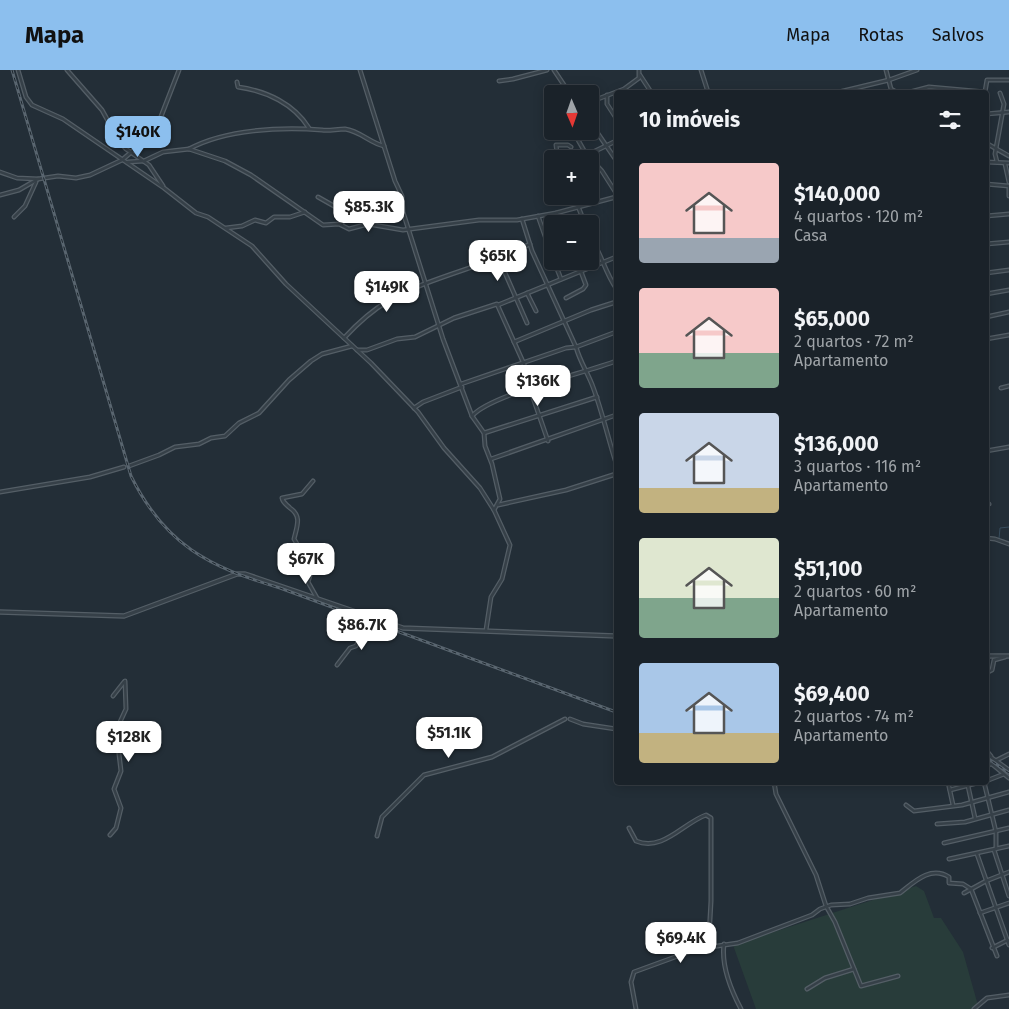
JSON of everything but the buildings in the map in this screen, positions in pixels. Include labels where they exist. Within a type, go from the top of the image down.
[{"type":"street","points":[[18,70],[26,97],[32,105],[63,119],[164,188],[196,213],[208,217],[252,246],[286,284],[357,350],[414,408],[444,448],[480,488],[494,510],[510,550],[502,579],[491,597],[486,630]]},
{"type":"street","points":[[67,70],[90,94],[119,141],[131,153],[154,170],[164,188]]},
{"type":"street","points":[[0,195],[14,192],[51,176],[82,177],[122,160],[155,132],[179,70]]},
{"type":"street","points":[[360,70],[402,196],[403,212],[439,325],[472,416],[484,433],[485,446],[491,459],[500,499],[494,510]]},
{"type":"street","points":[[499,80],[513,79],[547,70]]},
{"type":"street","points":[[554,70],[564,85]]},
{"type":"street","points":[[639,70],[649,90]]},
{"type":"street","points":[[701,70],[707,90]]},
{"type":"street","points":[[886,70],[893,90]]},
{"type":"street","points":[[847,90],[889,80],[917,70]]},
{"type":"street","points":[[621,90],[636,82],[640,75]]},
{"type":"street","points":[[985,90],[987,80],[1009,80]]},
{"type":"street","points":[[237,82],[238,87],[252,89],[284,101],[306,121],[309,128]]},
{"type":"street","points":[[916,90],[926,87],[961,90]]},
{"type":"street","points":[[599,98],[614,92]]},
{"type":"street","points":[[997,162],[995,157],[1004,104],[1000,93]]},
{"type":"street","points":[[607,94],[607,104],[614,115]]},
{"type":"street","points":[[989,114],[1009,112]]},
{"type":"street","points":[[189,149],[202,141],[225,136],[309,128],[321,130],[344,129],[362,135],[384,146]]},
{"type":"street","points":[[599,136],[614,157]]},
{"type":"street","points":[[597,150],[614,143]]},
{"type":"street","points":[[557,150],[556,145],[568,145],[571,147]]},
{"type":"street","points":[[989,145],[1009,156]]},
{"type":"street","points":[[122,160],[134,163],[144,161],[163,152],[189,149],[225,161],[251,174],[323,225],[342,225],[349,229],[368,224],[410,230],[457,222],[522,219],[556,213],[614,196]]},
{"type":"street","points":[[989,162],[1009,163]]},
{"type":"street","points":[[1005,164],[1009,196]]},
{"type":"street","points":[[599,168],[614,192]]},
{"type":"street","points":[[0,172],[17,178],[38,180]]},
{"type":"street","points":[[14,217],[24,206],[38,180]]},
{"type":"street","points":[[989,184],[1009,185]]},
{"type":"street","points":[[318,197],[341,210],[342,225]]},
{"type":"street","points":[[578,207],[581,215]]},
{"type":"street","points":[[225,228],[242,226],[255,220],[266,223],[274,218],[290,217],[306,212]]},
{"type":"street","points":[[989,216],[1009,214]]},
{"type":"street","points":[[538,216],[544,233]]},
{"type":"street","points":[[522,219],[530,244],[576,348],[579,361],[587,370],[614,454]]},
{"type":"street","points":[[989,244],[1009,242]]},
{"type":"street","points":[[344,338],[367,315],[387,302],[426,283],[499,259],[530,244]]},
{"type":"street","points":[[599,253],[609,280],[614,286]]},
{"type":"street","points":[[357,350],[367,350],[397,339],[415,337],[439,325],[494,304],[498,305],[614,258]]},
{"type":"street","points":[[499,259],[514,298],[527,323]]},
{"type":"street","points":[[558,270],[561,279]]},
{"type":"street","points":[[989,273],[1009,270]]},
{"type":"street","points":[[566,298],[585,288],[586,283],[582,271]]},
{"type":"street","points":[[989,293],[1009,290]]},
{"type":"street","points":[[527,293],[536,311]]},
{"type":"street","points":[[514,342],[591,310],[614,303]]},
{"type":"street","points":[[498,305],[524,364],[530,389],[548,441]]},
{"type":"street","points":[[989,316],[1009,312]]},
{"type":"street","points":[[414,408],[423,402],[461,386],[566,348],[576,348],[614,333]]},
{"type":"street","points":[[989,339],[1009,336]]},
{"type":"street","points":[[129,466],[175,447],[199,444],[211,438],[225,436],[239,424],[259,413],[311,361],[322,354],[352,346]]},
{"type":"street","points":[[472,416],[484,406],[614,362]]},
{"type":"street","points":[[1001,388],[1009,386]]},
{"type":"street","points":[[484,433],[597,397]]},
{"type":"street","points":[[491,459],[548,441],[614,416]]},
{"type":"street","points":[[989,450],[1009,447]]},
{"type":"street","points":[[0,492],[90,477],[124,467]]},
{"type":"street","points":[[498,505],[550,494],[614,475]]},
{"type":"street","points":[[313,481],[302,494],[282,498],[284,504],[297,513],[298,519],[294,538],[312,569],[308,582],[317,598]]},
{"type":"street","points":[[989,538],[996,538],[1009,544]]},
{"type":"street","points":[[0,612],[124,616],[237,574],[257,577],[404,628],[614,636]]},
{"type":"street","points":[[337,665],[350,648],[356,646],[368,622]]},
{"type":"street","points":[[989,656],[1007,656]]},
{"type":"street","points":[[989,672],[992,670],[994,660],[1007,656]]},
{"type":"street","points":[[110,835],[116,828],[121,808],[114,790],[121,771],[117,738],[120,722],[127,706],[125,681],[113,696]]},
{"type":"street","points":[[377,836],[382,817],[424,775],[492,758],[565,719]]},
{"type":"street","points":[[570,719],[583,724],[614,729]]},
{"type":"street","points":[[989,754],[1009,770]]},
{"type":"street","points":[[996,760],[1009,754]]},
{"type":"street","points":[[992,758],[992,764]]},
{"type":"street","points":[[989,764],[992,764],[1009,778]]},
{"type":"street","points":[[989,780],[1004,774]]},
{"type":"street","points":[[774,785],[776,794],[816,875],[826,906],[835,922],[861,986],[898,976]]},
{"type":"street","points":[[949,785],[953,806]]},
{"type":"street","points":[[950,790],[972,785]]},
{"type":"street","points":[[985,785],[996,832],[995,849],[1009,896]]},
{"type":"street","points":[[968,786],[975,819]]},
{"type":"street","points":[[906,805],[911,812],[971,803],[1009,792]]},
{"type":"street","points":[[937,824],[975,819],[1009,810]]},
{"type":"street","points":[[629,828],[636,841],[646,844],[675,835],[683,826],[701,816],[706,815],[711,818],[711,901],[709,937],[704,948]]},
{"type":"street","points":[[944,843],[1009,828]]},
{"type":"street","points":[[950,859],[1009,846]]},
{"type":"street","points":[[977,854],[994,907],[1009,945]]},
{"type":"street","points":[[964,893],[1001,874],[1009,872]]},
{"type":"street","points":[[636,1009],[631,982],[632,974],[704,948],[743,941],[812,916],[826,906],[850,904],[868,898],[900,893],[909,883],[929,874],[946,875],[949,883],[963,884],[971,889],[992,948],[997,956]]},
{"type":"street","points":[[980,914],[994,907],[1009,903]]},
{"type":"street","points":[[992,948],[1008,940]]},
{"type":"street","points":[[724,944],[722,955],[725,971],[741,1009]]},
{"type":"street","points":[[807,989],[825,978],[854,969]]},
{"type":"street","points":[[974,1009],[987,998],[1009,995]]},
{"type":"green space","points":[[916,886],[924,891],[934,918],[941,918],[963,952],[979,1009],[756,1009],[733,945]]},
{"type":"waterway","points":[[999,539],[1000,528],[1009,527]]},
{"type":"railway","points":[[12,70],[131,476],[144,500],[174,536],[211,562],[232,571],[614,711]]},
{"type":"railway","points":[[989,759],[1009,773]]}]
